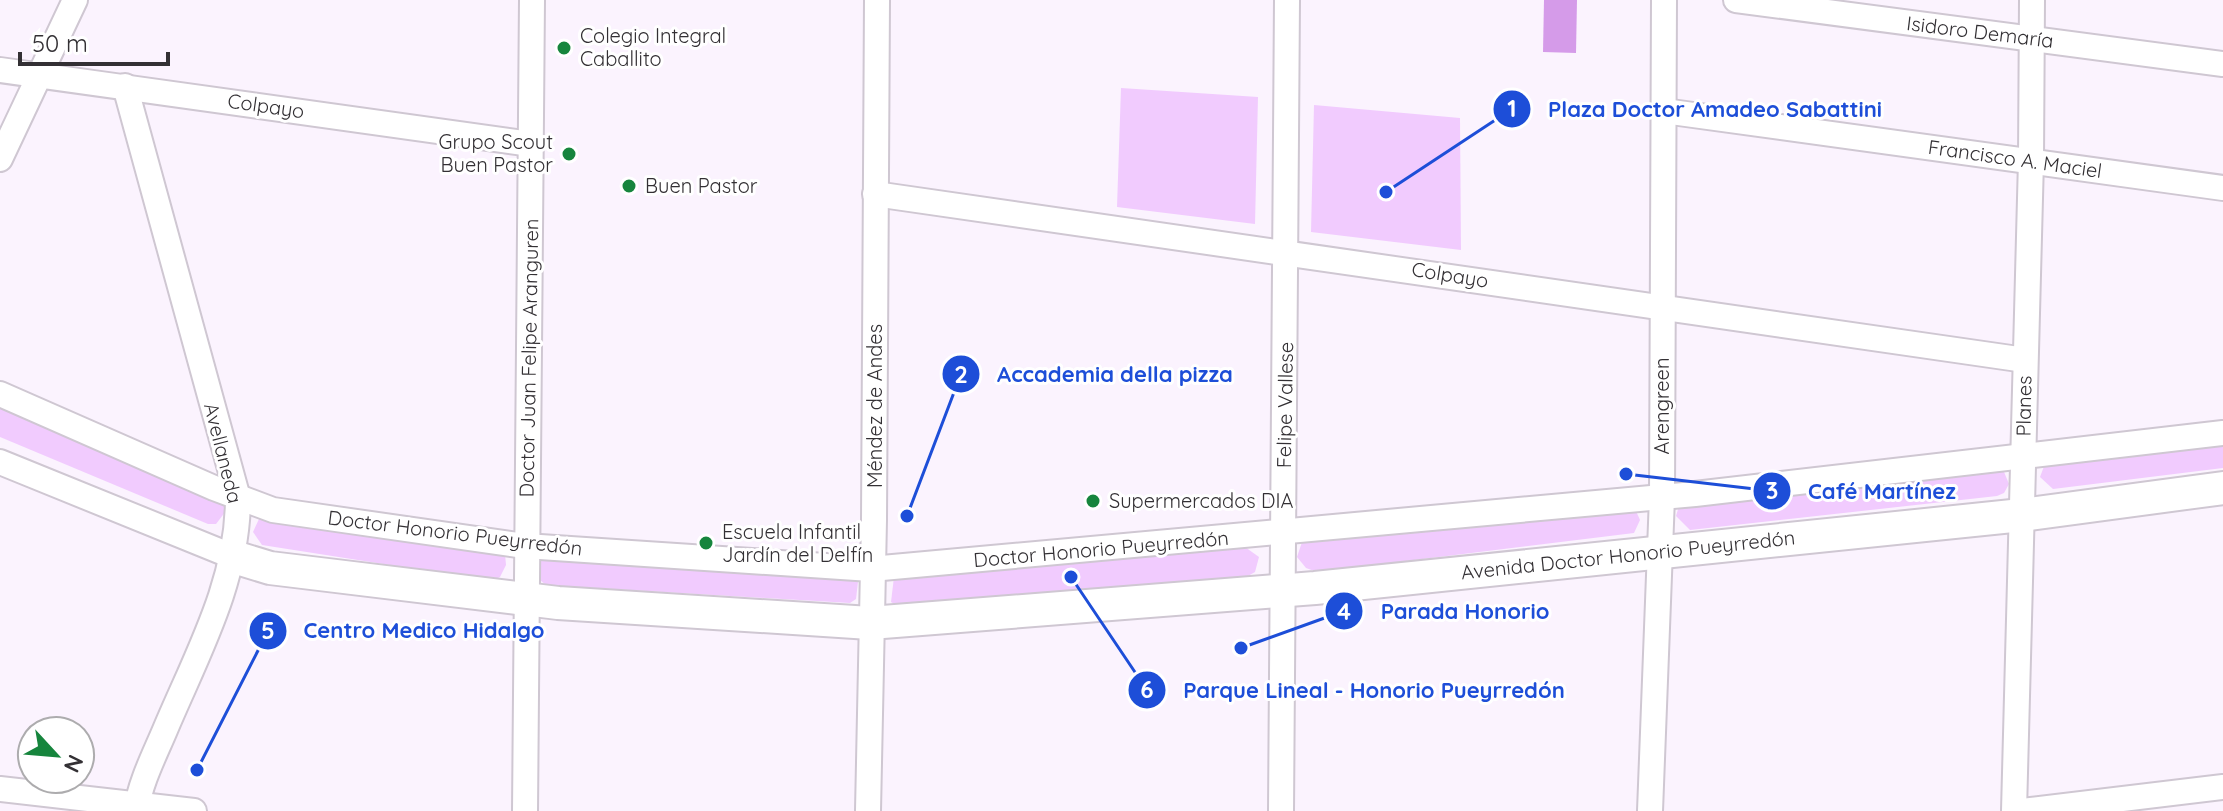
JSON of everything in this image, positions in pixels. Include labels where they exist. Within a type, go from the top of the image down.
[{"type":"main road","name":"Avenida Doctor Honorio Pueyrredón","points":[[234,557],[270,568],[525,598],[870,623],[1282,590],[2022,515],[2223,488]]},
{"type":"street","points":[[0,159],[75,0]]},
{"type":"street","name":"Doctor Juan Felipe Aranguren","points":[[525,811],[532,0]]},
{"type":"street","name":"Méndez de Andes","points":[[868,811],[877,0]]},
{"type":"street","name":"Felipe Vallese","points":[[1281,811],[1282,533],[1288,250],[1287,0]]},
{"type":"street","name":"Arengreen","points":[[1650,811],[1662,497],[1664,0]]},
{"type":"street","name":"Isidoro Demaría","points":[[1736,0],[2223,64]]},
{"type":"street","name":"Planes","points":[[2014,811],[2031,160],[2032,0]]},
{"type":"street","name":"Colpayo","points":[[0,70],[531,144]]},
{"type":"street","name":"Avellaneda","points":[[125,86],[238,498],[234,557],[225,588],[136,807]]},
{"type":"street","name":"Francisco A. Maciel","points":[[1664,111],[2223,188]]},
{"type":"street","name":"Colpayo","points":[[875,194],[1288,250],[2025,360]]},
{"type":"street","name":"Doctor Honorio Pueyrredón","points":[[0,394],[238,498],[273,510],[525,546],[871,569],[1662,497],[2223,433]]},
{"type":"street","name":"Avenida Doctor Honorio Pueyrredón","points":[[0,462],[234,557]]},
{"type":"street","points":[[2022,811],[2223,787]]},
{"type":"street","points":[[0,789],[136,807],[194,811]]},
{"type":"shaded area","points":[[1544,0],[1577,0],[1576,53],[1543,52]]},
{"type":"shaded area","points":[[1121,88],[1258,97],[1255,224],[1117,207]]},
{"type":"shaded area","points":[[1314,105],[1460,118],[1461,250],[1311,232]]},
{"type":"shaded area","points":[[0,404],[226,503],[226,511],[216,524],[208,524],[0,437]]},
{"type":"shaded area","points":[[2223,441],[2223,468],[2053,489],[2040,477],[2046,461]]},
{"type":"shaded area","points":[[2002,467],[2009,484],[2004,493],[1997,496],[1690,530],[1676,516],[1679,506]]},
{"type":"shaded area","points":[[1628,507],[1636,511],[1640,520],[1634,533],[1317,572],[1306,568],[1297,557],[1302,542],[1312,537]]},
{"type":"shaded area","points":[[259,519],[505,554],[506,565],[500,577],[492,581],[262,545],[253,532]]},
{"type":"shaded area","points":[[1245,547],[1259,557],[1255,572],[1248,576],[899,607],[891,602],[894,577]]},
{"type":"shaded area","points":[[541,558],[853,577],[858,582],[856,599],[850,603],[546,585],[535,576]]},
{"type":"place","name":"Colegio Integral Caballito","points":[[564,48]]},
{"type":"place","name":"Grupo Scout Buen Pastor","points":[[569,154]]},
{"type":"place","name":"Buen Pastor","points":[[629,186]]},
{"type":"place","name":"Plaza Doctor Amadeo Sabattini","points":[[1386,192]]},
{"type":"place","name":"Café Martínez","points":[[1626,474]]},
{"type":"place","name":"Supermercados DIA","points":[[1093,501]]},
{"type":"place","name":"Accademia della pizza","points":[[907,516]]},
{"type":"place","name":"Escuela Infantil Jardín del Delfín","points":[[706,543]]},
{"type":"place","name":"Parque Lineal - Honorio Pueyrredón","points":[[1071,577]]},
{"type":"place","name":"Parada Honorio","points":[[1241,648]]},
{"type":"place","name":"Centro Medico Hidalgo","points":[[197,770]]}]
